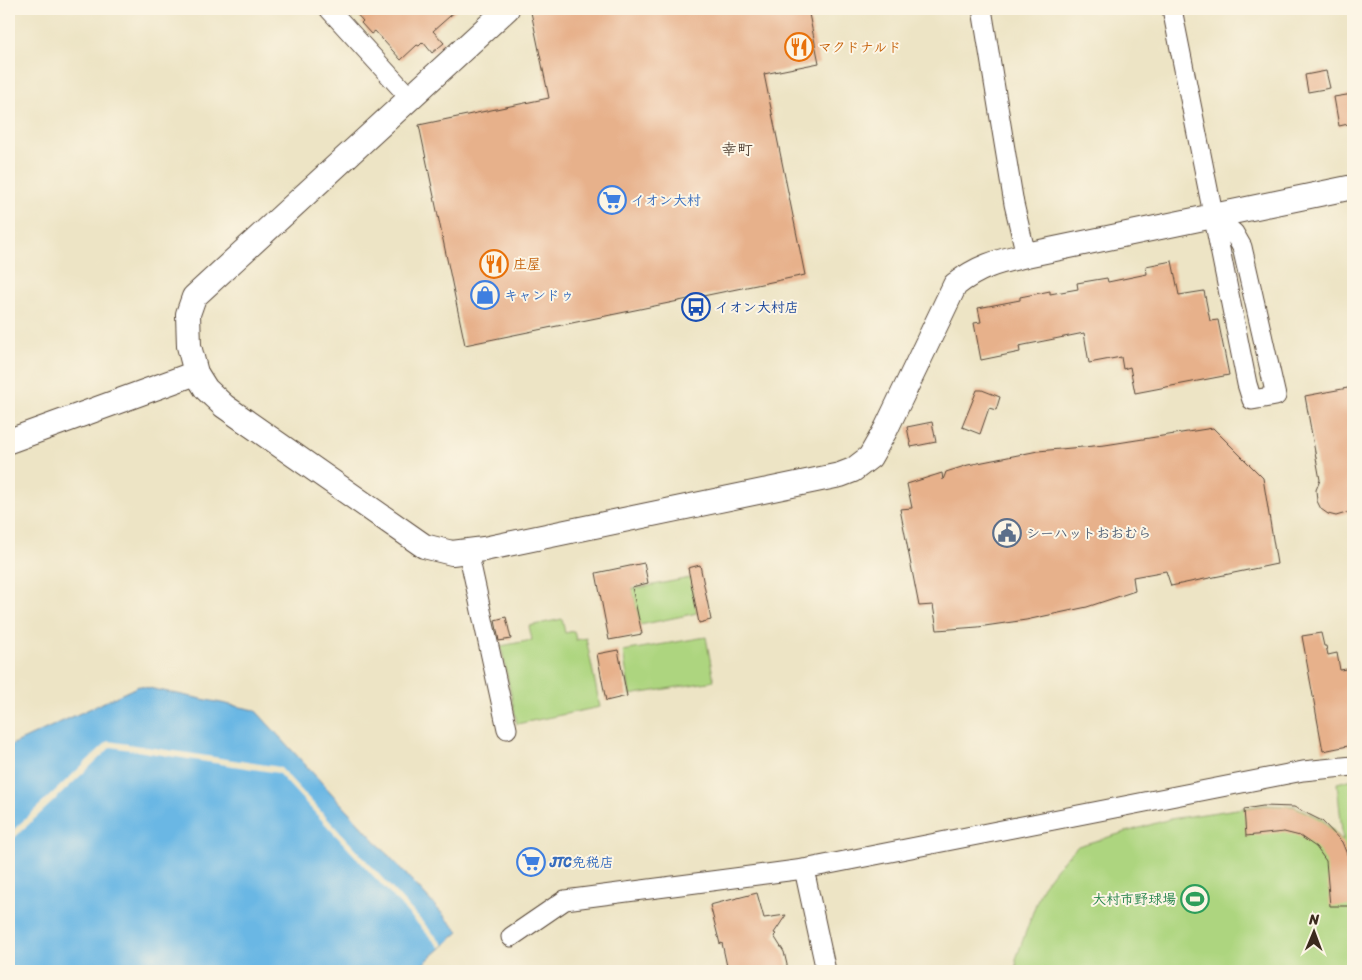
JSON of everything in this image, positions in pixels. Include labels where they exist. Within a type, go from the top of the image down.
[{"type":"street","points":[[507,9],[194,297],[188,314],[189,346],[196,373],[206,389],[224,406],[424,546],[452,553],[840,475],[853,470],[870,457],[886,429],[955,285],[971,272],[992,263],[1026,255],[1353,187]]},
{"type":"street","points":[[982,9],[1014,204],[1026,255]]},
{"type":"street","points":[[1172,9],[1247,384],[1252,400],[1276,396],[1242,247],[1234,233],[1214,217]]},
{"type":"street","points":[[338,12],[410,98]]},
{"type":"street","points":[[9,441],[196,373]]},
{"type":"street","points":[[468,551],[507,729]]},
{"type":"street","points":[[511,937],[564,900],[804,869],[1303,771],[1353,766]]},
{"type":"street","points":[[804,869],[826,971]]},
{"type":"green space","points":[[690,578],[697,613],[640,625],[632,589]]},
{"type":"green space","points":[[562,619],[565,633],[574,631],[576,640],[586,638],[600,707],[517,724],[501,646],[532,640],[529,626]]},
{"type":"green space","points":[[706,637],[714,681],[630,695],[623,651]]},
{"type":"green space","name":"大村市野球場","points":[[1353,779],[1353,927],[1349,971],[1017,971],[1016,959],[1042,887],[1057,867],[1078,846],[1170,819],[1264,805],[1294,806],[1322,819],[1343,841],[1337,783]]},
{"type":"water","points":[[139,686],[255,710],[459,932],[415,971],[9,971],[9,746]]},
{"type":"pier","points":[[108,741],[280,767],[444,945],[440,948],[278,773],[111,747],[9,843],[9,834]]},
{"type":"building","points":[[352,9],[458,9],[433,31],[444,43],[432,53],[423,42],[401,60],[375,31],[371,34]]},
{"type":"building","name":"イオン大村","points":[[549,9],[808,9],[819,63],[764,74],[805,275],[465,345],[419,125],[549,98],[531,12]]},
{"type":"building","points":[[1326,71],[1330,88],[1308,92],[1305,75]]},
{"type":"building","points":[[1353,94],[1353,123],[1339,126],[1334,97]]},
{"type":"building","points":[[1172,261],[1179,295],[1204,291],[1210,321],[1218,320],[1229,375],[1135,393],[1130,367],[1123,369],[1121,357],[1089,363],[1084,333],[1019,346],[1020,352],[981,360],[974,323],[981,322],[978,308],[1020,300],[1020,297],[1050,291],[1050,294],[1078,289],[1077,283],[1107,278],[1108,282],[1147,274],[1146,266]]},
{"type":"building","points":[[1353,387],[1353,511],[1336,516],[1328,514],[1321,509],[1317,501],[1316,490],[1320,480],[1305,396]]},
{"type":"building","points":[[977,390],[1000,397],[996,410],[989,408],[980,434],[962,427]]},
{"type":"building","points":[[932,422],[936,442],[911,447],[907,427]]},
{"type":"building","points":[[1213,428],[1263,478],[1277,564],[1171,586],[1166,571],[1133,577],[1135,591],[1087,607],[1026,620],[978,627],[937,630],[933,605],[919,606],[900,509],[912,508],[907,484],[942,473],[943,480],[946,472],[968,465],[1038,451],[1105,445]]},
{"type":"building","points":[[644,563],[648,583],[632,587],[642,634],[609,640],[596,573]]},
{"type":"building","points":[[700,565],[711,620],[699,623],[688,568]]},
{"type":"building","points":[[506,617],[511,639],[499,641],[495,620]]},
{"type":"building","points":[[1321,633],[1328,655],[1337,653],[1340,670],[1353,668],[1353,745],[1323,751],[1302,636]]},
{"type":"building","points":[[618,650],[627,696],[606,701],[597,654]]},
{"type":"building","points":[[1263,806],[1294,807],[1322,821],[1342,842],[1353,869],[1353,906],[1330,906],[1326,861],[1316,847],[1300,836],[1284,832],[1246,836],[1244,809]]},
{"type":"building","points":[[757,893],[764,918],[786,915],[774,936],[784,952],[788,969],[781,971],[728,971],[722,943],[720,944],[710,905]]},
{"type":"place","name":"マクドナルド","points":[[799,47]]},
{"type":"place","name":"イオン大村","points":[[612,200]]},
{"type":"place","name":"庄屋","points":[[494,264]]},
{"type":"place","name":"キャンドゥ","points":[[485,295]]},
{"type":"place","name":"イオン大村店","points":[[696,307]]},
{"type":"place","name":"シーハットおおむら","points":[[1007,533]]},
{"type":"place","name":"JTC免税店","points":[[531,862]]},
{"type":"place","name":"大村市野球場","points":[[1195,899]]},
{"type":"district","name":"幸町","points":[[737,149]]}]
